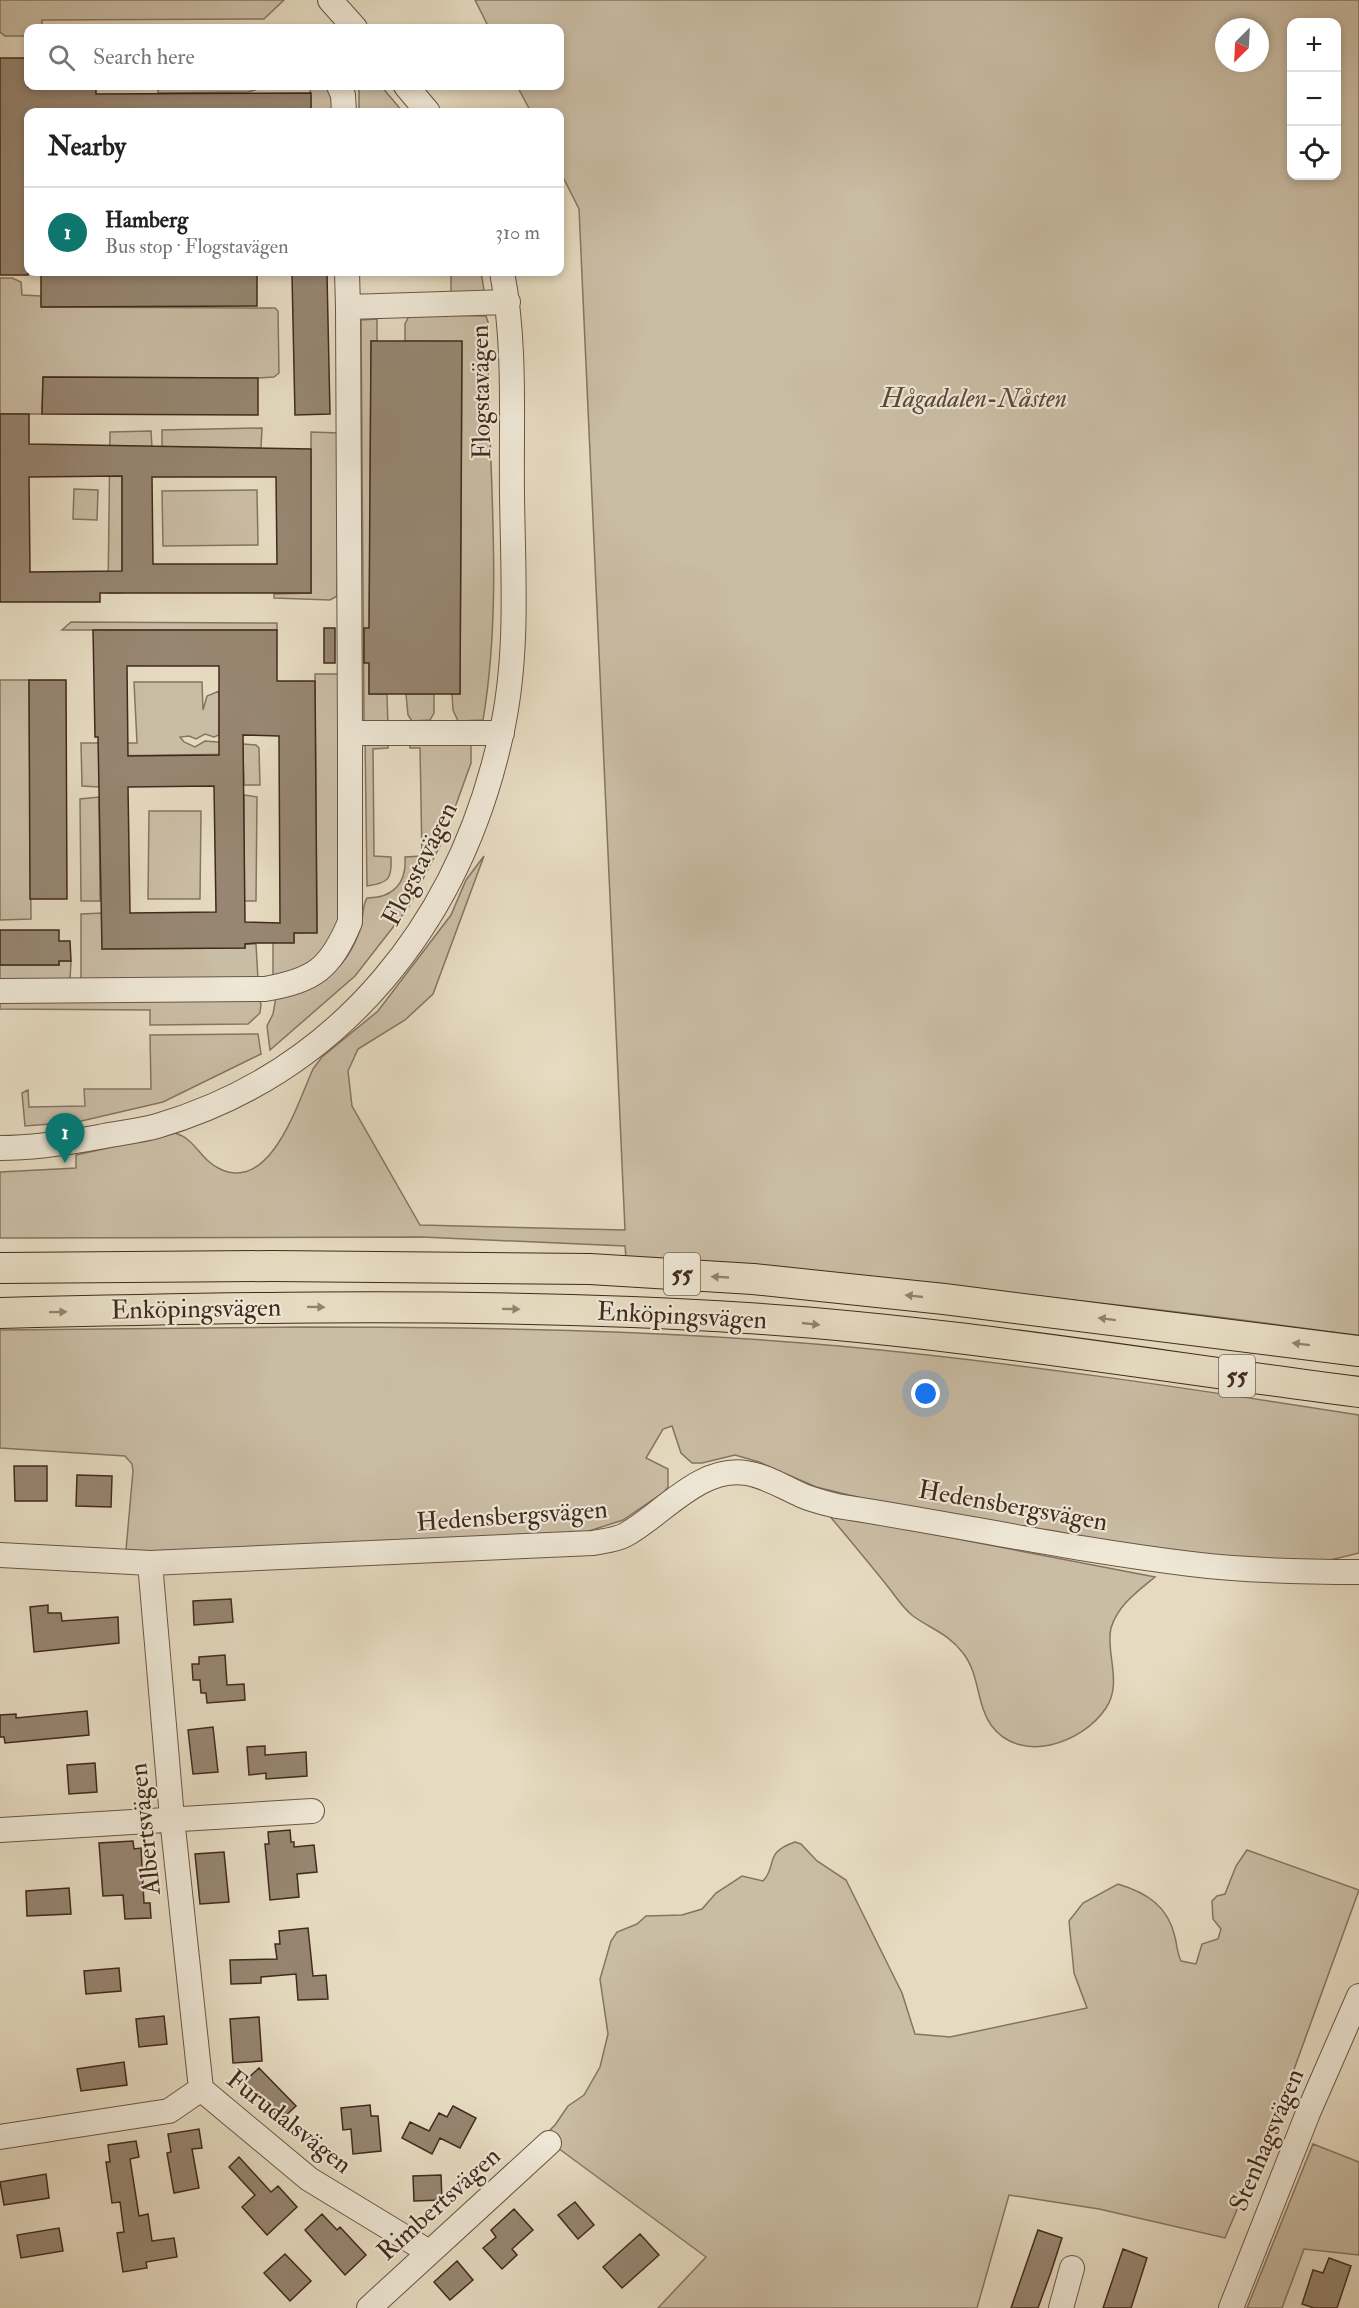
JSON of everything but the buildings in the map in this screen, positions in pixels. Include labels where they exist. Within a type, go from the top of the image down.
[{"type":"main road","name":"Enköpingsvägen","points":[[0,1268],[272,1266],[590,1269],[741,1278],[944,1299],[1359,1351]]},
{"type":"main road","name":"Enköpingsvägen","points":[[0,1313],[265,1306],[576,1310],[749,1318],[941,1337],[1359,1392]]},
{"type":"main road","points":[[1324,1388],[1359,1403]]},
{"type":"street","points":[[330,0],[351,24]]},
{"type":"street","points":[[341,90],[344,108]]},
{"type":"street","points":[[409,90],[425,108]]},
{"type":"street","name":"Flogstavägen","points":[[0,990],[265,989],[298,983],[320,970],[339,948],[350,922],[347,276]]},
{"type":"street","name":"Flogstavägen","points":[[0,1148],[65,1143],[156,1126],[235,1096],[301,1055],[335,1029],[397,964],[426,924],[478,819],[502,733],[510,680],[513,628],[508,302],[503,276]]},
{"type":"street","name":"Flogstavägen","points":[[348,307],[508,302]]},
{"type":"street","points":[[350,733],[502,733]]},
{"type":"street","name":"Hedensbergsvägen","points":[[0,1555],[150,1563],[593,1543],[622,1537],[652,1519],[696,1485],[721,1474],[745,1473],[775,1481],[803,1496],[837,1506],[1106,1551],[1191,1564],[1277,1571],[1359,1572]]},
{"type":"street","name":"Albertsvägen","points":[[150,1563],[172,1818],[201,2090]]},
{"type":"street","points":[[0,1830],[312,1811]]},
{"type":"street","name":"Stenhagsvägen","points":[[1231,2308],[1308,2113],[1359,1996]]},
{"type":"street","name":"Furudalsvägen","points":[[0,2137],[169,2111],[201,2090],[309,2179],[429,2252]]},
{"type":"street","name":"Rimbertsvägen","points":[[369,2308],[549,2143]]},
{"type":"street","points":[[1061,2308],[1072,2268]]},
{"type":"green space","points":[[0,0],[284,0],[264,19],[42,20],[42,24],[24,24],[24,36],[5,36],[0,32]]},
{"type":"green space","name":"Hågadalen-Nåsten","points":[[475,0],[1359,0],[1359,1336],[1085,1301],[626,1258],[625,1246],[422,1237],[0,1238],[0,1172],[76,1168],[76,1155],[175,1133],[188,1140],[207,1160],[220,1169],[238,1173],[254,1168],[268,1157],[290,1121],[313,1069],[322,1057],[378,1011],[451,915],[466,880],[484,856],[433,994],[405,1020],[358,1049],[348,1071],[352,1106],[420,1225],[625,1230],[579,209],[564,179],[564,108],[529,108],[519,90],[564,90],[564,24],[487,24]]},
{"type":"green space","points":[[158,90],[255,90],[248,92],[158,93]]},
{"type":"green space","points":[[310,90],[337,90],[339,108],[311,108]]},
{"type":"green space","points":[[359,90],[384,90],[400,108],[359,108]]},
{"type":"green space","points":[[451,276],[482,276],[485,296],[451,295]]},
{"type":"green space","points":[[0,278],[12,278],[21,282],[22,295],[41,296],[42,307],[275,308],[278,311],[279,373],[274,377],[258,378],[43,377],[42,414],[0,414]]},
{"type":"green space","points":[[409,316],[486,316],[488,322],[494,571],[493,621],[483,720],[458,721],[453,710],[452,694],[460,694],[462,342],[405,341],[405,324]]},
{"type":"green space","points":[[377,319],[377,341],[371,341],[369,694],[387,694],[388,726],[364,725],[361,320]]},
{"type":"green space","points":[[262,428],[261,448],[162,447],[162,430]]},
{"type":"green space","points":[[151,431],[152,448],[122,448],[122,593],[108,593],[110,432]]},
{"type":"green space","points":[[311,432],[340,433],[337,596],[330,600],[274,598],[274,594],[311,593]]},
{"type":"green space","points":[[74,489],[98,490],[97,520],[73,519]]},
{"type":"green space","points":[[257,490],[258,545],[163,546],[162,491]]},
{"type":"green space","points":[[71,622],[277,623],[277,630],[62,630]]},
{"type":"green space","points":[[315,674],[340,674],[342,922],[313,963],[273,978],[273,941],[294,942],[294,933],[317,932]]},
{"type":"green space","points":[[0,680],[29,680],[31,919],[0,920]]},
{"type":"green space","points":[[134,682],[202,682],[203,710],[207,696],[219,691],[219,735],[214,737],[205,734],[196,739],[189,736],[180,737],[184,742],[195,747],[205,741],[256,745],[259,748],[260,785],[244,785],[243,754],[99,756],[99,787],[82,786],[81,743],[137,743]]},
{"type":"green space","points":[[406,694],[434,694],[434,713],[430,720],[412,721],[408,715]]},
{"type":"green space","points":[[365,736],[388,737],[388,748],[373,749],[374,856],[391,857],[388,879],[367,886]]},
{"type":"green space","points":[[410,740],[471,740],[471,763],[444,838],[408,908],[355,976],[270,1050],[267,1026],[273,1014],[276,997],[317,982],[337,968],[346,959],[353,946],[361,926],[367,898],[391,892],[397,887],[404,874],[405,857],[422,856],[420,748],[410,748]]},
{"type":"green space","points":[[244,795],[257,797],[256,901],[244,901]]},
{"type":"green space","points":[[99,797],[100,901],[81,901],[80,799]]},
{"type":"green space","points":[[149,811],[201,811],[200,899],[148,899]]},
{"type":"green space","points":[[102,913],[102,949],[245,948],[245,944],[256,944],[258,980],[81,981],[81,914]]},
{"type":"green space","points":[[59,961],[71,961],[70,980],[0,981],[0,965],[59,965]]},
{"type":"green space","points":[[258,998],[261,1004],[260,1013],[248,1024],[150,1025],[150,1010],[0,1009],[0,999]]},
{"type":"green space","points":[[258,1034],[261,1054],[163,1102],[77,1122],[25,1126],[22,1093],[28,1090],[29,1107],[85,1106],[84,1089],[151,1089],[150,1035]]},
{"type":"green space","points":[[300,1327],[570,1330],[705,1336],[839,1346],[1100,1376],[1359,1415],[1359,1553],[1318,1563],[1193,1556],[878,1502],[816,1487],[759,1462],[735,1455],[702,1463],[692,1463],[681,1453],[672,1426],[663,1429],[646,1458],[668,1469],[668,1487],[664,1492],[623,1520],[586,1532],[149,1552],[126,1550],[133,1471],[132,1464],[125,1456],[0,1448],[0,1330]]},
{"type":"green space","points":[[828,1514],[1155,1577],[1124,1605],[1111,1628],[1113,1688],[1106,1708],[1082,1731],[1067,1740],[1050,1745],[1034,1747],[1018,1744],[1003,1737],[986,1716],[972,1670],[958,1646],[906,1610]]},
{"type":"green space","points":[[795,1842],[801,1844],[817,1861],[846,1880],[902,1993],[915,2034],[950,2037],[1087,2008],[1074,1973],[1069,1921],[1083,1903],[1118,1884],[1147,1897],[1162,1909],[1172,1926],[1181,1961],[1196,1964],[1202,1944],[1218,1939],[1221,1929],[1213,1919],[1212,1901],[1217,1896],[1225,1894],[1236,1866],[1247,1850],[1359,1890],[1280,2108],[1225,2238],[1099,2209],[1009,2195],[977,2308],[658,2308],[706,2257],[543,2137],[555,2125],[568,2106],[584,2095],[600,2067],[608,2034],[600,1979],[611,1941],[617,1932],[637,1924],[646,1916],[682,1915],[702,1909],[716,1893],[742,1876],[763,1881],[779,1850]]},
{"type":"green space","points":[[1313,2144],[1359,2162],[1359,2255],[1304,2249],[1282,2308],[1247,2308]]},
{"type":"place","name":"Hamberg","points":[[65,1163]]}]
